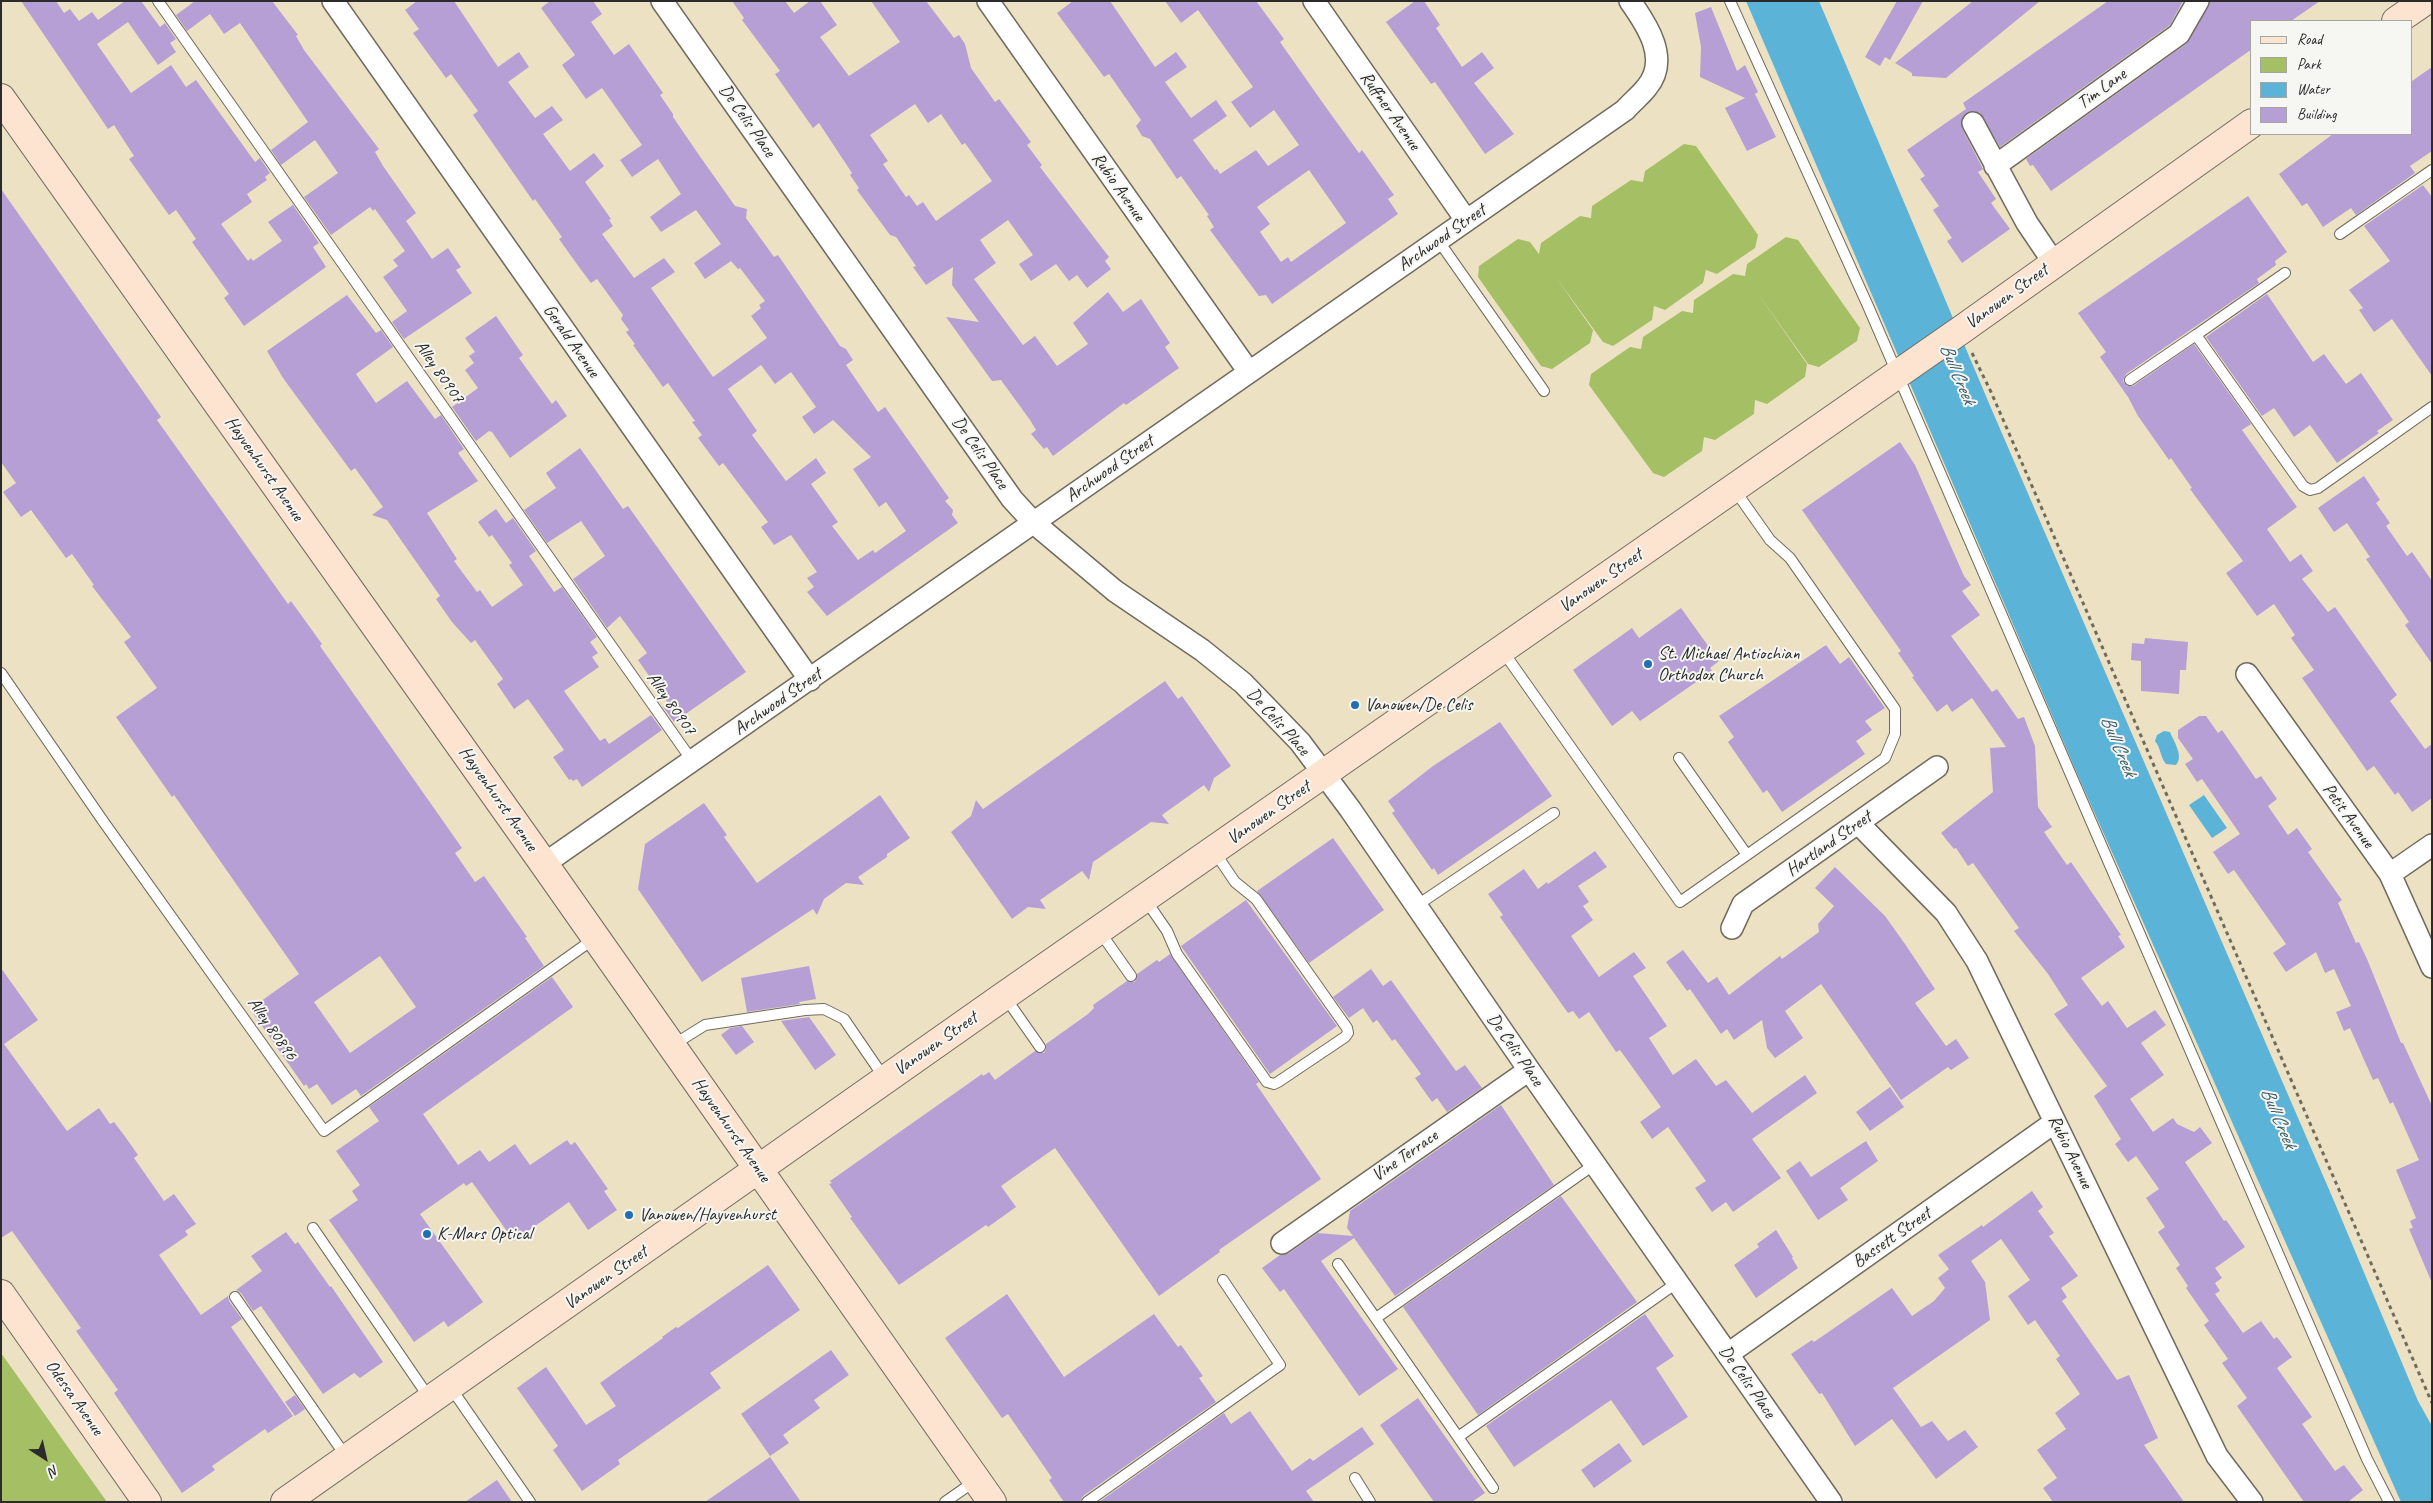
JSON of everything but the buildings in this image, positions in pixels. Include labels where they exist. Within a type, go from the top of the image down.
[{"type":"main road","points":[[2397,20],[2425,1]]},
{"type":"main road","name":"Hayvenhurst Avenue","points":[[1,98],[672,1045],[984,1491]]},
{"type":"main road","name":"Vanowen Street","points":[[285,1502],[760,1170],[1004,996],[1325,775],[1961,330],[2250,124]]},
{"type":"main road","name":"Odessa Avenue","points":[[1,1294],[147,1502]]},
{"type":"street","name":"Gerald Avenue","points":[[333,1],[810,680]]},
{"type":"street","name":"De Celis Place","points":[[662,1],[1012,499],[1034,523],[1115,591],[1202,650],[1243,683],[1300,742],[1325,775],[1831,1502]]},
{"type":"street","name":"Rubio Avenue","points":[[988,1],[1249,372]]},
{"type":"street","name":"Ruffner Avenue","points":[[1314,1],[1466,220]]},
{"type":"street","name":"Archwood Street","points":[[544,864],[1625,110],[1649,86],[1658,60],[1648,27],[1630,1]]},
{"type":"street","name":"Tim Lane","points":[[1995,166],[2179,34],[2198,1]]},
{"type":"street","points":[[1973,123],[2027,223],[2054,263]]},
{"type":"street","name":"Petit Avenue","points":[[2247,674],[2390,874],[2432,967]]},
{"type":"street","name":"Hartland Street","points":[[1732,928],[1743,904],[1937,767]]},
{"type":"street","name":"Rubio Avenue","points":[[1858,823],[1946,912],[1978,962],[2217,1456],[2252,1502]]},
{"type":"street","points":[[2390,874],[2432,845]]},
{"type":"street","name":"Vine Terrace","points":[[1282,1243],[1529,1070]]},
{"type":"street","name":"Bassett Street","points":[[1728,1354],[2055,1122]]},
{"type":"lane","name":"Alley 80907","points":[[158,1],[692,762]]},
{"type":"lane","points":[[1730,1],[1896,374],[2367,1459],[2389,1502]]},
{"type":"lane","points":[[2340,234],[2432,170]]},
{"type":"lane","points":[[1438,240],[1544,391]]},
{"type":"lane","points":[[2130,380],[2285,273]]},
{"type":"lane","points":[[2196,335],[2303,486],[2310,490],[2318,488],[2432,407]]},
{"type":"lane","points":[[1502,650],[1680,902],[1884,758],[1895,734],[1895,709],[1790,558],[1770,540],[1734,488]]},
{"type":"lane","name":"Alley 80896","points":[[1,673],[103,821],[324,1131],[595,937]]},
{"type":"lane","points":[[1679,758],[1747,855]]},
{"type":"lane","points":[[1416,906],[1554,813]]},
{"type":"lane","points":[[1145,899],[1167,931],[1177,954],[1267,1082],[1274,1084],[1278,1082],[1345,1037],[1348,1033],[1348,1028],[1256,899],[1235,882],[1214,852]]},
{"type":"lane","points":[[1099,931],[1131,976]]},
{"type":"lane","points":[[1004,996],[1040,1047]]},
{"type":"lane","points":[[672,1045],[705,1025],[805,1010],[824,1009],[844,1019],[886,1080]]},
{"type":"lane","points":[[1376,1318],[1595,1164]]},
{"type":"lane","points":[[313,1228],[441,1394],[530,1502]]},
{"type":"lane","points":[[1338,1264],[1493,1488]]},
{"type":"lane","points":[[1087,1502],[1280,1365],[1223,1280]]},
{"type":"lane","points":[[1458,1437],[1678,1282]]},
{"type":"lane","points":[[235,1297],[347,1459]]},
{"type":"lane","points":[[1355,1478],[1370,1502]]},
{"type":"lane","points":[[945,1502],[984,1491]]},
{"type":"path","points":[[1961,330],[1991,392],[2432,1404]]},
{"type":"green space","points":[[1684,144],[1696,146],[1758,235],[1755,248],[1717,274],[1706,270],[1703,283],[1665,310],[1654,306],[1652,320],[1613,346],[1603,342],[1555,276],[1593,330],[1590,343],[1552,369],[1541,366],[1478,277],[1479,266],[1518,239],[1530,242],[1539,254],[1541,243],[1580,216],[1591,218],[1592,206],[1631,180],[1643,182],[1645,171]]},
{"type":"green space","points":[[1786,237],[1798,240],[1860,328],[1857,341],[1819,367],[1808,364],[1756,291],[1807,364],[1805,377],[1767,404],[1755,400],[1754,414],[1715,440],[1704,437],[1702,451],[1664,477],[1653,473],[1589,385],[1591,374],[1630,347],[1641,349],[1643,337],[1682,311],[1693,313],[1694,300],[1733,274],[1745,276],[1747,264]]},
{"type":"green space","points":[[1,1353],[107,1502],[1,1502]]},
{"type":"water","name":"Bull Creek","points":[[1746,1],[1819,1],[1991,408],[2334,1201],[2418,1401],[2432,1426],[2432,1502],[2401,1502],[2079,778]]},
{"type":"water","points":[[2164,731],[2170,732],[2178,749],[2179,757],[2176,765],[2166,764],[2155,741],[2157,735]]},
{"type":"water","points":[[2204,795],[2227,828],[2212,838],[2189,805]]},
{"type":"place","name":"St. Michael Antiochian Orthodox Church","points":[[1648,664]]},
{"type":"place","name":"Vanowen/De Celis","points":[[1355,705]]},
{"type":"place","name":"Vanowen/Hayvenhurst","points":[[629,1215]]},
{"type":"place","name":"K-Mars Optical","points":[[427,1234]]}]
